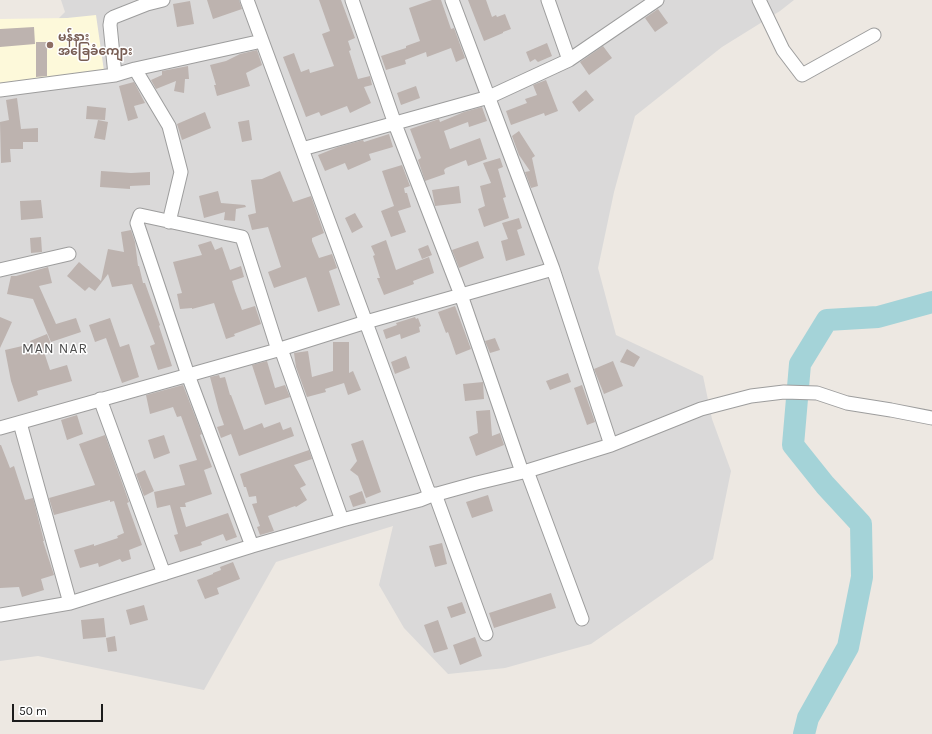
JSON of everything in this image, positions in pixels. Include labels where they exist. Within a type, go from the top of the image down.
[{"type":"street","points":[[115,75],[110,25],[111,19],[146,2],[162,0]]},
{"type":"street","points":[[247,0],[366,322],[486,634]]},
{"type":"street","points":[[352,0],[395,124],[461,295],[525,472],[582,619]]},
{"type":"street","points":[[452,0],[553,269],[612,445]]},
{"type":"street","points":[[548,0],[569,60]]},
{"type":"street","points":[[759,0],[783,50],[802,75],[874,35]]},
{"type":"street","points":[[302,149],[489,97],[569,60],[654,1]]},
{"type":"street","points":[[0,90],[115,75],[135,69],[262,41]]},
{"type":"street","points":[[135,69],[169,126],[181,172],[170,222]]},
{"type":"street","points":[[252,546],[188,375],[137,223],[140,215],[242,237],[279,350],[342,520]]},
{"type":"street","points":[[0,270],[69,254]]},
{"type":"street","points":[[0,428],[279,350],[366,322],[553,269]]},
{"type":"street","points":[[0,615],[70,603],[252,546],[342,520],[420,500],[432,495],[525,472],[612,445],[701,409],[751,396],[784,392],[817,393],[847,403],[932,418]]},
{"type":"street","points":[[100,399],[164,574]]},
{"type":"street","points":[[20,423],[70,603]]},
{"type":"shaded area","points":[[61,0],[794,0],[780,11],[722,47],[635,116],[614,192],[598,268],[616,335],[703,376],[712,419],[731,471],[713,559],[591,644],[505,668],[448,674],[404,628],[379,585],[393,526],[276,562],[204,690],[38,656],[0,661],[0,20],[57,20],[65,12]]},
{"type":"shaded area","name":"မန်နား အခြေခံကျေား","points":[[96,15],[104,71],[0,83],[0,19],[67,18]]},
{"type":"building","points":[[207,0],[239,0],[242,9],[213,19]]},
{"type":"building","points":[[319,0],[341,0],[355,38],[348,41],[351,50],[349,51],[358,79],[370,76],[372,85],[364,87],[371,103],[350,113],[347,106],[321,116],[319,112],[306,117],[283,57],[294,53],[301,72],[309,69],[310,73],[334,66],[322,34],[330,31]]},
{"type":"building","points":[[432,0],[441,0],[451,29],[454,28],[465,58],[456,62],[451,48],[427,57],[426,52],[405,60],[406,64],[386,70],[381,56],[406,48],[406,46],[420,41],[409,8]]},
{"type":"building","points":[[468,0],[486,0],[492,17],[505,14],[511,29],[484,41]]},
{"type":"building","points":[[190,1],[194,24],[177,27],[173,4]]},
{"type":"building","points":[[658,9],[668,23],[655,32],[645,18]]},
{"type":"building","points":[[34,27],[35,44],[0,47],[0,29]]},
{"type":"building","points":[[36,42],[47,42],[47,76],[36,77]]},
{"type":"building","points":[[547,43],[552,56],[538,62],[535,59],[530,62],[526,52]]},
{"type":"building","points":[[603,46],[612,58],[589,75],[580,62]]},
{"type":"building","points":[[257,50],[262,65],[246,73],[250,86],[217,96],[214,85],[216,85],[210,65],[226,61],[240,54]]},
{"type":"building","points":[[188,66],[189,79],[185,79],[184,93],[174,91],[176,81],[156,89],[151,80],[162,75],[162,71]]},
{"type":"building","points":[[546,80],[558,111],[545,116],[544,113],[511,125],[506,111],[527,103],[525,99],[537,95],[533,85]]},
{"type":"building","points":[[134,82],[145,103],[134,106],[138,118],[128,121],[119,86]]},
{"type":"building","points":[[416,86],[420,98],[401,105],[397,93]]},
{"type":"building","points":[[586,90],[594,100],[579,112],[572,102]]},
{"type":"building","points":[[17,98],[21,129],[38,128],[38,142],[23,142],[23,149],[10,149],[11,162],[1,163],[0,122],[9,120],[6,100]]},
{"type":"building","points":[[87,106],[106,108],[105,120],[86,119]]},
{"type":"building","points":[[482,107],[487,121],[469,127],[468,122],[444,131],[450,149],[480,138],[487,159],[468,166],[466,160],[446,168],[444,170],[445,174],[425,181],[418,160],[421,158],[410,129],[439,119],[440,122],[464,112]]},
{"type":"building","points":[[205,112],[211,128],[182,140],[177,124]]},
{"type":"building","points":[[98,120],[108,122],[105,140],[94,138]]},
{"type":"building","points":[[249,120],[252,140],[242,142],[238,122]]},
{"type":"building","points":[[519,131],[535,156],[532,158],[538,186],[531,188],[525,172],[530,171],[519,155],[512,136]]},
{"type":"building","points":[[389,134],[393,147],[369,154],[371,160],[348,170],[345,163],[325,171],[318,155],[338,147],[363,140],[364,142]]},
{"type":"building","points":[[500,158],[503,167],[498,169],[506,197],[503,198],[509,218],[484,227],[478,209],[485,206],[480,186],[491,183],[483,163]]},
{"type":"building","points":[[402,165],[410,186],[404,188],[411,207],[398,211],[406,232],[391,237],[381,211],[394,206],[382,171]]},
{"type":"building","points":[[101,171],[131,173],[150,172],[150,185],[130,186],[130,189],[100,187]]},
{"type":"building","points":[[280,171],[293,202],[311,196],[324,233],[312,238],[312,241],[319,258],[332,254],[337,268],[329,271],[340,305],[318,312],[306,277],[274,288],[268,272],[281,267],[268,227],[252,230],[248,215],[256,213],[251,180],[262,179]]},
{"type":"building","points":[[459,186],[461,203],[435,206],[432,190]]},
{"type":"building","points":[[218,191],[221,203],[245,205],[246,207],[236,209],[235,221],[224,220],[225,212],[204,218],[199,196]]},
{"type":"building","points":[[41,200],[43,218],[21,220],[20,201]]},
{"type":"building","points":[[355,213],[363,227],[352,233],[345,218]]},
{"type":"building","points":[[519,218],[522,228],[517,230],[525,255],[506,261],[501,241],[508,239],[502,223]]},
{"type":"building","points":[[131,230],[135,242],[138,266],[143,283],[145,283],[160,325],[159,326],[172,366],[158,370],[150,346],[155,344],[132,284],[112,287],[108,274],[95,291],[89,287],[85,291],[67,276],[79,262],[101,281],[108,249],[124,252],[121,232]]},
{"type":"building","points":[[41,237],[42,252],[31,253],[30,238]]},
{"type":"building","points":[[386,240],[396,270],[429,257],[434,273],[413,281],[414,284],[384,295],[377,278],[380,278],[373,256],[375,255],[371,246]]},
{"type":"building","points":[[211,241],[215,250],[222,247],[230,270],[241,266],[244,277],[232,281],[235,291],[242,310],[255,306],[261,324],[234,334],[235,336],[226,339],[214,303],[192,309],[180,309],[177,294],[182,293],[173,262],[202,255],[198,245]]},
{"type":"building","points":[[478,241],[484,258],[459,268],[452,250]]},
{"type":"building","points":[[428,245],[432,255],[422,259],[418,249]]},
{"type":"building","points":[[48,267],[52,283],[39,286],[56,324],[76,318],[81,332],[51,342],[33,299],[7,294],[11,276]]},
{"type":"building","points":[[455,306],[471,349],[456,355],[448,332],[446,333],[438,312]]},
{"type":"building","points":[[0,317],[12,322],[0,348]]},
{"type":"building","points":[[415,317],[416,319],[418,318],[421,326],[419,327],[420,332],[401,339],[400,334],[386,339],[383,330],[397,325],[396,323]]},
{"type":"building","points":[[110,318],[120,347],[129,344],[139,377],[122,383],[106,338],[95,342],[89,325]]},
{"type":"building","points":[[47,334],[53,349],[44,352],[50,370],[67,365],[72,381],[37,391],[38,395],[18,402],[11,381],[5,350],[31,344],[30,341]]},
{"type":"building","points":[[495,338],[500,350],[490,353],[485,341]]},
{"type":"building","points":[[333,342],[349,342],[349,373],[353,371],[361,390],[348,395],[344,383],[325,389],[326,392],[307,397],[296,367],[294,353],[308,351],[312,377],[333,371]]},
{"type":"building","points":[[627,349],[640,357],[634,367],[620,362]]},
{"type":"building","points":[[406,356],[410,368],[395,374],[391,362]]},
{"type":"building","points":[[267,361],[275,388],[285,385],[290,397],[265,405],[252,365]]},
{"type":"building","points":[[613,361],[623,386],[604,394],[594,369]]},
{"type":"building","points":[[568,373],[571,382],[550,390],[546,381]]},
{"type":"building","points":[[219,375],[220,378],[225,377],[230,395],[244,430],[262,423],[264,428],[280,422],[283,430],[291,427],[294,436],[239,456],[231,434],[221,438],[217,427],[224,425],[210,377]]},
{"type":"building","points":[[483,382],[484,399],[465,401],[463,384]]},
{"type":"building","points":[[183,385],[202,434],[200,435],[212,467],[204,470],[212,494],[185,503],[186,507],[180,507],[186,527],[228,513],[237,537],[226,541],[223,534],[201,542],[202,545],[180,552],[174,535],[178,534],[170,505],[157,508],[154,492],[185,485],[179,465],[197,460],[181,416],[177,417],[173,407],[150,414],[146,395]]},
{"type":"building","points":[[582,385],[595,422],[587,425],[574,388]]},
{"type":"building","points":[[490,410],[492,436],[500,433],[504,445],[476,456],[469,437],[478,433],[476,411]]},
{"type":"building","points":[[77,415],[83,434],[67,440],[61,420]]},
{"type":"building","points":[[105,435],[129,502],[127,503],[142,545],[129,550],[131,559],[122,562],[120,559],[99,567],[98,563],[80,568],[74,550],[94,544],[94,546],[118,538],[117,536],[124,533],[114,501],[110,502],[110,500],[54,515],[49,498],[95,485],[79,444]]},
{"type":"building","points":[[164,435],[170,453],[154,459],[148,440]]},
{"type":"building","points":[[363,440],[381,492],[366,498],[358,476],[350,470],[357,461],[351,444]]},
{"type":"building","points":[[0,445],[10,468],[14,466],[25,500],[33,498],[43,541],[54,575],[41,579],[44,590],[22,597],[19,587],[0,588]]},
{"type":"building","points":[[309,450],[312,459],[294,465],[306,485],[300,488],[307,500],[296,507],[295,506],[268,516],[274,531],[260,535],[257,527],[260,526],[252,504],[257,503],[256,496],[249,497],[240,474]]},
{"type":"building","points":[[145,470],[154,491],[144,496],[136,474]]},
{"type":"building","points":[[362,491],[366,503],[353,507],[349,496]]},
{"type":"building","points":[[488,495],[493,511],[472,518],[466,502]]},
{"type":"building","points":[[442,543],[447,564],[435,567],[429,546]]},
{"type":"building","points":[[233,562],[240,579],[217,588],[219,594],[205,599],[197,580],[221,570],[220,567]]},
{"type":"building","points":[[551,593],[556,608],[494,628],[489,613]]},
{"type":"building","points":[[462,602],[466,613],[451,618],[447,607]]},
{"type":"building","points":[[144,605],[148,620],[130,625],[126,610]]},
{"type":"building","points":[[104,618],[106,637],[83,639],[81,620]]},
{"type":"building","points":[[438,620],[448,649],[434,653],[424,625]]},
{"type":"building","points":[[115,636],[117,651],[108,652],[106,638]]},
{"type":"building","points":[[475,637],[482,656],[460,665],[453,645]]},
{"type":"waterway","points":[[804,734],[808,718],[848,647],[862,577],[861,524],[825,485],[793,445],[800,364],[827,320],[878,317],[932,302]]},
{"type":"place","name":"မန်နား အခြေခံကျေား","points":[[50,45]]},
{"type":"district","name":"MAN NAR","points":[[55,349]]}]
